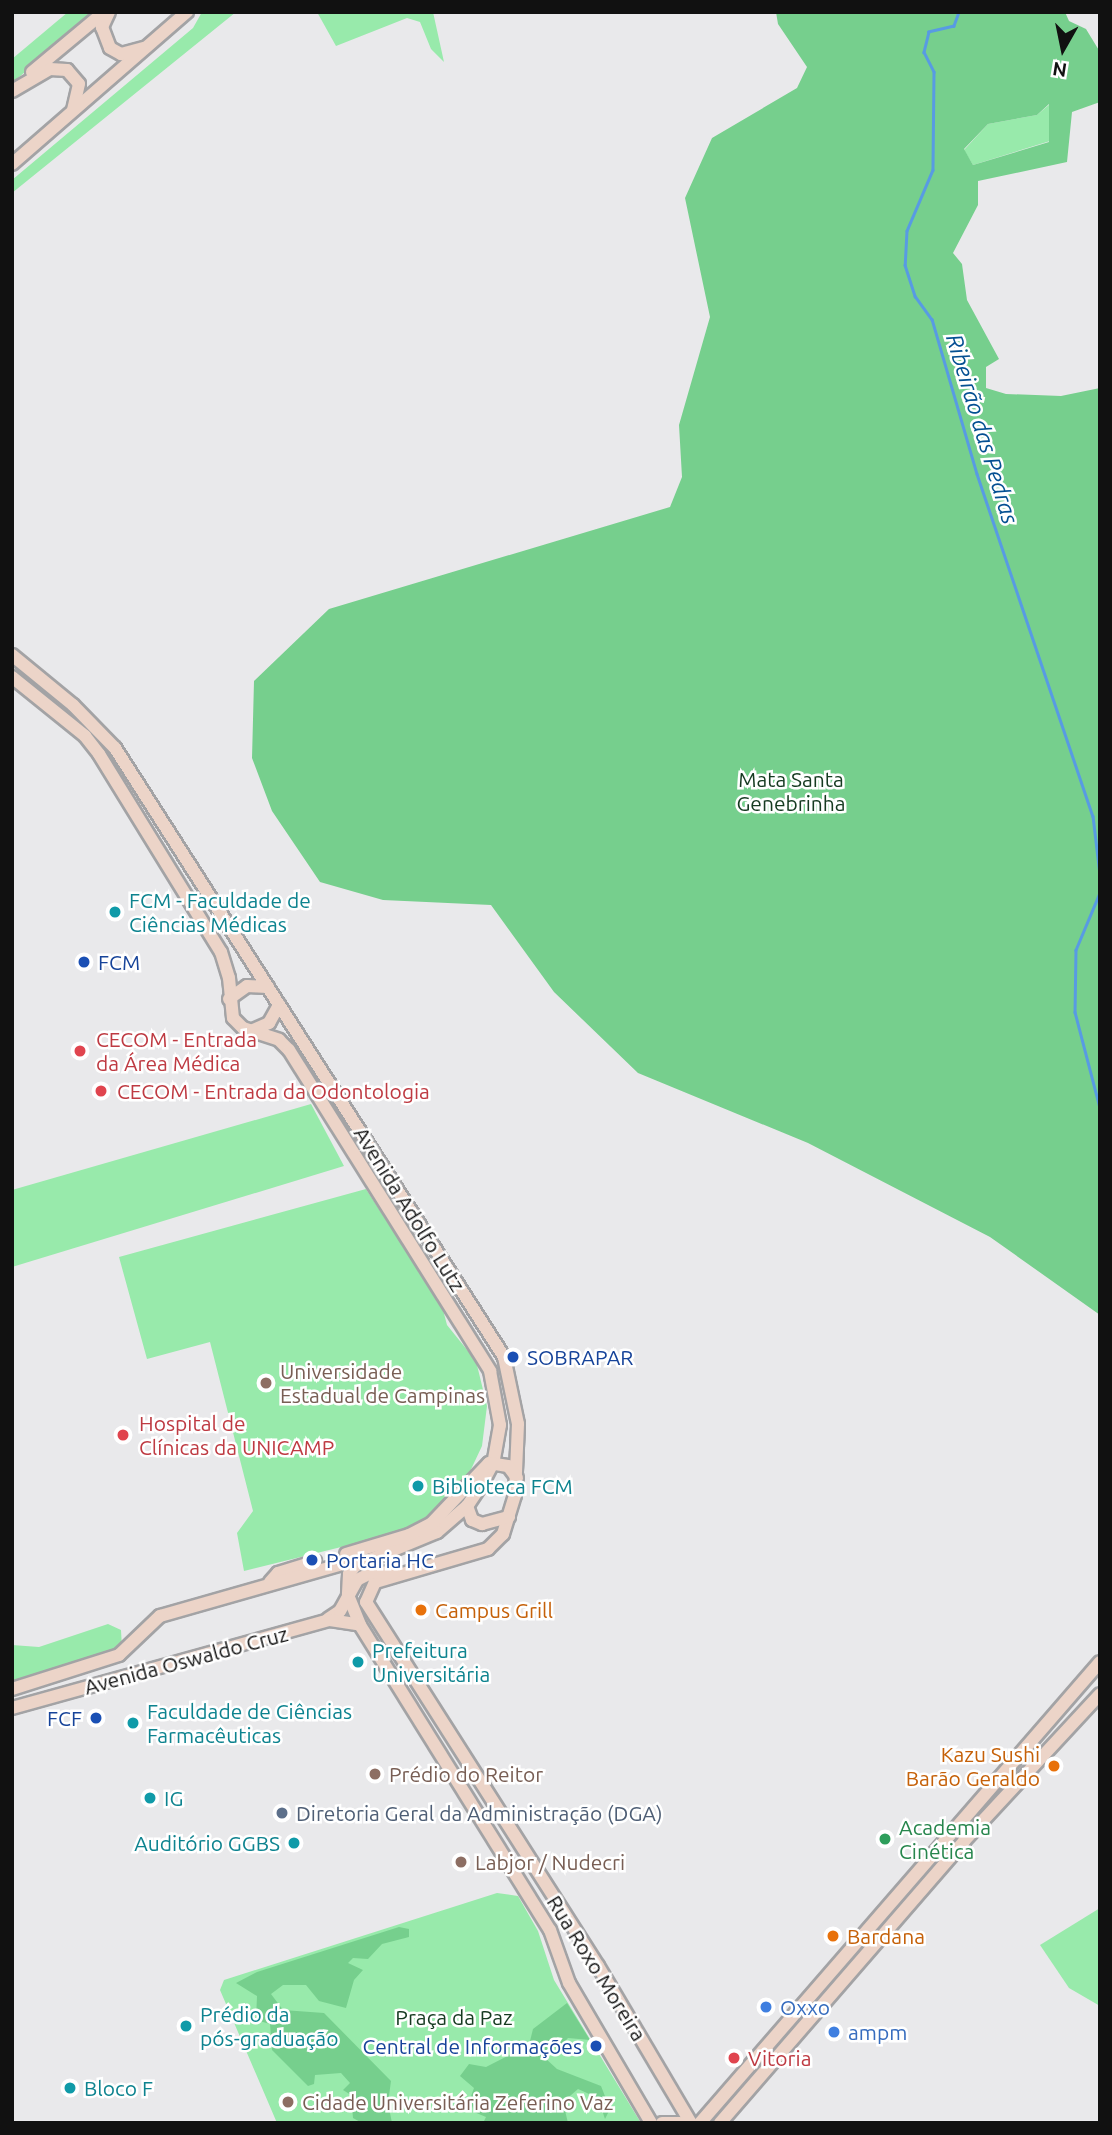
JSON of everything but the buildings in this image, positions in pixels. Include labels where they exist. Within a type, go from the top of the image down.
[{"type":"main road","points":[[107,12],[102,27],[110,48],[131,53],[152,44]]},
{"type":"main road","points":[[12,90],[107,12]]},
{"type":"main road","points":[[12,164],[187,12]]},
{"type":"main road","points":[[12,90],[50,69],[67,70],[75,76],[79,93],[72,110],[58,125]]},
{"type":"main road","name":"Avenida Adolfo Lutz","points":[[12,655],[88,718],[115,748],[504,1357],[518,1424],[517,1478],[503,1534],[488,1549],[405,1572],[371,1585],[366,1602]]},
{"type":"main road","points":[[12,677],[85,736],[99,754],[221,952],[229,978],[233,1018],[250,1031],[269,1023],[279,1005]]},
{"type":"main road","points":[[229,999],[247,986],[268,987]]},
{"type":"main road","name":"Avenida Adolfo Lutz","points":[[250,1031],[279,1040],[289,1050],[483,1356],[499,1407],[494,1463],[467,1506],[426,1538],[378,1554],[351,1570],[348,1595],[336,1615],[315,1624]]},
{"type":"main road","points":[[269,1583],[285,1569],[419,1530],[445,1513],[483,1466],[494,1463],[508,1466],[517,1478]]},
{"type":"main road","points":[[467,1506],[472,1520],[481,1524],[509,1517]]},
{"type":"main road","name":"Avenida Oswaldo Cruz","points":[[12,1689],[119,1655],[160,1616],[378,1554]]},
{"type":"main road","points":[[360,1625],[348,1595],[357,1580],[371,1573],[405,1572]]},
{"type":"main road","name":"Rua Roxo Moreira","points":[[366,1602],[680,2097],[691,2123]]},
{"type":"main road","name":"Avenida Oswaldo Cruz","points":[[12,1708],[315,1624],[344,1619],[360,1625]]},
{"type":"main road","name":"Rua Roxo Moreira","points":[[360,1625],[550,1930],[569,1983],[650,2123]]},
{"type":"main road","points":[[701,2123],[1100,1662]]},
{"type":"main road","points":[[720,2123],[964,1841],[1100,1694]]},
{"type":"main road","points":[[662,2123],[680,2123]]},
{"type":"green space","points":[[68,12],[96,12],[12,83],[12,59]]},
{"type":"green space","points":[[202,12],[236,12],[12,193],[12,180],[193,28]]},
{"type":"green space","points":[[317,12],[433,12],[444,62],[431,49],[420,22],[407,18],[336,46]]},
{"type":"green space","name":"Mata Santa Genebrinha","points":[[776,12],[1065,12],[1069,21],[1086,29],[1100,52],[1100,102],[1072,112],[1067,162],[978,181],[978,205],[953,253],[962,264],[967,300],[999,359],[986,367],[986,388],[1006,394],[1061,396],[1100,388],[1100,1315],[990,1237],[808,1143],[638,1073],[554,992],[491,905],[383,900],[320,882],[272,811],[252,758],[254,681],[329,609],[670,507],[682,477],[679,425],[710,317],[685,198],[712,138],[797,88],[807,67],[778,24]],"holes":[[[1049,104],[1049,142],[973,165],[964,149],[988,124],[1037,115]]]},
{"type":"green space","points":[[1050,104],[1050,141],[973,165],[964,150],[988,124],[1037,115]]},
{"type":"green space","points":[[311,1104],[344,1166],[12,1267],[12,1190]]},
{"type":"green space","points":[[366,1189],[442,1306],[447,1325],[476,1361],[487,1406],[482,1446],[466,1480],[435,1514],[418,1525],[398,1533],[244,1571],[237,1533],[253,1511],[210,1342],[147,1359],[119,1257]]},
{"type":"green space","points":[[108,1624],[121,1630],[122,1648],[12,1681],[12,1645],[39,1647]]},
{"type":"green space","name":"Praça da Paz","points":[[497,1893],[518,1896],[538,1931],[554,1980],[641,2123],[277,2123],[220,1990],[224,1980]]},
{"type":"green space","points":[[1100,1908],[1100,2006],[1069,1988],[1040,1945]]},
{"type":"green space","points":[[399,1927],[409,1929],[409,1937],[382,1944],[368,1959],[353,1958],[348,1963],[363,1970],[354,1980],[346,2008],[319,2001],[306,1985],[283,1985],[271,1994],[283,2010],[324,2013],[391,2081],[388,2103],[392,2123],[362,2123],[353,2118],[351,2095],[343,2090],[350,2083],[341,2073],[315,2075],[314,2084],[308,2086],[272,2050],[270,2024],[256,2020],[257,1996],[236,1983],[257,1972]]},
{"type":"green space","points":[[567,2003],[590,2040],[568,2038],[560,2047],[547,2049],[545,2058],[557,2069],[601,2086],[610,2109],[605,2119],[598,2098],[578,2089],[563,2102],[568,2123],[483,2123],[486,2117],[474,2112],[470,2099],[474,2088],[460,2076],[469,2064],[486,2067],[529,2045],[533,2029]]},
{"type":"waterway","name":"Ribeirão das Pedras","points":[[959,12],[954,26],[929,32],[924,52],[934,72],[933,170],[907,231],[905,265],[915,296],[932,319],[977,474],[1093,816],[1100,875]]},
{"type":"waterway","name":"Ribeirão das Pedras","points":[[1100,893],[1076,950],[1075,1012],[1100,1108]]},
{"type":"place","name":"FCM - Faculdade de Ciências Médicas","points":[[115,912]]},
{"type":"place","name":"FCM","points":[[84,962]]},
{"type":"place","name":"CECOM - Entrada da Área Médica","points":[[80,1051]]},
{"type":"place","name":"CECOM - Entrada da Odontologia","points":[[101,1091]]},
{"type":"place","name":"SOBRAPAR","points":[[513,1357]]},
{"type":"place","name":"Universidade Estadual de Campinas","points":[[266,1383]]},
{"type":"place","name":"Hospital de Clínicas da UNICAMP","points":[[123,1435]]},
{"type":"place","name":"Biblioteca FCM","points":[[418,1486]]},
{"type":"place","name":"Portaria HC","points":[[312,1560]]},
{"type":"place","name":"Campus Grill","points":[[421,1610]]},
{"type":"place","name":"Prefeitura Universitária","points":[[358,1662]]},
{"type":"place","name":"FCF","points":[[96,1718]]},
{"type":"place","name":"Faculdade de Ciências Farmacêuticas","points":[[133,1723]]},
{"type":"place","name":"Kazu Sushi Barão Geraldo","points":[[1054,1766]]},
{"type":"place","name":"Prédio do Reitor","points":[[375,1774]]},
{"type":"place","name":"IG","points":[[150,1798]]},
{"type":"place","name":"Diretoria Geral da Administração (DGA)","points":[[282,1813]]},
{"type":"place","name":"Academia Cinética","points":[[885,1839]]},
{"type":"place","name":"Auditório GGBS","points":[[294,1843]]},
{"type":"place","name":"Labjor / Nudecri","points":[[461,1862]]},
{"type":"place","name":"Bardana","points":[[833,1936]]},
{"type":"place","name":"Oxxo","points":[[766,2007]]},
{"type":"place","name":"Prédio da pós-graduação","points":[[186,2026]]},
{"type":"place","name":"ampm","points":[[834,2032]]},
{"type":"place","name":"Central de Informações","points":[[596,2046]]},
{"type":"place","name":"Vitoria","points":[[734,2058]]},
{"type":"place","name":"Bloco F","points":[[70,2088]]},
{"type":"place","name":"Cidade Universitária Zeferino Vaz","points":[[288,2102]]}]
